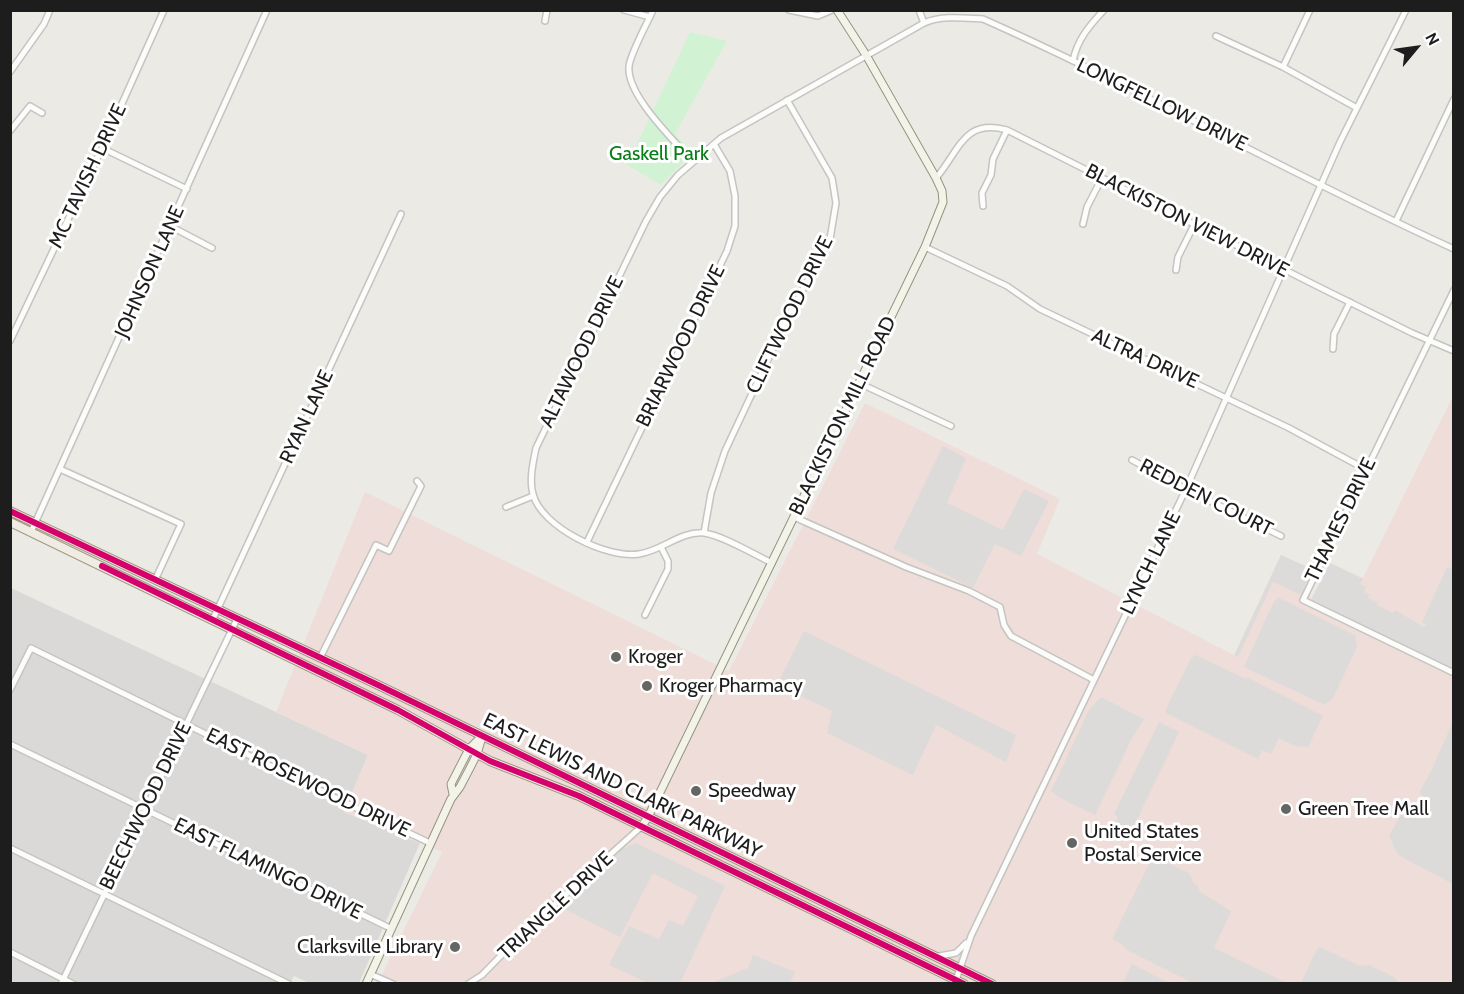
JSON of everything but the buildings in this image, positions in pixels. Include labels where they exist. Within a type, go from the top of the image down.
[{"type":"main road","name":"BLACKISTON MILL ROAD","points":[[642,826],[925,247],[943,202],[942,191],[936,178],[866,55],[835,10]]},
{"type":"main road","name":"EAST LEWIS AND CLARK PARKWAY","points":[[10,511],[482,736],[992,984]]},
{"type":"main road","name":"EAST LEWIS AND CLARK PARKWAY","points":[[10,522],[389,706],[477,754],[579,796],[960,982]]},
{"type":"main road","points":[[453,794],[452,784],[469,749],[482,736]]},
{"type":"main road","points":[[366,984],[453,794],[460,788],[477,754],[482,736]]},
{"type":"street","points":[[10,72],[44,24],[50,10]]},
{"type":"street","name":"MC TAVISH DRIVE","points":[[10,341],[102,148],[164,10]]},
{"type":"street","name":"JOHNSON LANE","points":[[31,532],[267,10]]},
{"type":"street","points":[[545,21],[547,10]]},
{"type":"street","points":[[624,10],[650,18]]},
{"type":"street","points":[[653,10],[629,66],[632,85],[650,112],[692,161]]},
{"type":"street","points":[[789,10],[818,16],[835,10]]},
{"type":"street","points":[[919,10],[924,23]]},
{"type":"street","points":[[970,18],[971,10]]},
{"type":"street","points":[[1073,61],[1076,48],[1086,30],[1104,10]]},
{"type":"street","points":[[1284,67],[1310,10]]},
{"type":"street","name":"LYNCH LANE","points":[[960,982],[960,968],[971,936],[1186,489],[1357,108],[1406,10]]},
{"type":"street","name":"LONGFELLOW DRIVE","points":[[866,55],[930,21],[955,17],[983,19],[1454,249]]},
{"type":"street","points":[[1216,36],[1284,67],[1357,108]]},
{"type":"street","name":"ALTAWOOD DRIVE","points":[[533,496],[531,477],[536,448],[646,221],[660,197],[692,161],[714,144],[866,55]]},
{"type":"street","points":[[1396,221],[1454,99]]},
{"type":"street","name":"CLIFTWOOD DRIVE","points":[[704,533],[711,493],[725,451],[788,319],[830,239],[836,203],[832,178],[787,100]]},
{"type":"street","points":[[10,131],[30,106],[42,113]]},
{"type":"street","name":"BLACKISTON VIEW DRIVE","points":[[936,178],[947,165],[959,143],[970,133],[996,127],[1007,130],[1194,225],[1454,351]]},
{"type":"street","points":[[983,206],[982,193],[991,175],[993,159],[1007,130]]},
{"type":"street","name":"BRIARWOOD DRIVE","points":[[587,542],[727,251],[735,226],[735,196],[730,171],[714,144]]},
{"type":"street","points":[[102,148],[187,189]]},
{"type":"street","points":[[1083,224],[1087,207],[1102,178]]},
{"type":"street","name":"RYAN LANE","points":[[213,619],[401,214]]},
{"type":"street","points":[[1176,270],[1178,257],[1194,225]]},
{"type":"street","points":[[170,226],[212,248]]},
{"type":"street","name":"ALTRA DRIVE","points":[[925,247],[1007,286],[1040,309],[1289,428],[1365,469]]},
{"type":"street","name":"THAMES DRIVE","points":[[1454,290],[1303,600],[1454,673]]},
{"type":"street","points":[[1333,349],[1334,334],[1350,302]]},
{"type":"street","points":[[859,383],[951,426]]},
{"type":"street","name":"REDDEN COURT","points":[[1132,460],[1281,536]]},
{"type":"street","points":[[60,469],[182,524],[155,579]]},
{"type":"street","points":[[320,658],[376,545],[389,550],[421,486],[417,482]]},
{"type":"street","points":[[506,507],[533,496],[544,513],[560,529],[605,550],[629,555],[640,554],[682,537],[704,533],[719,537],[772,563]]},
{"type":"street","points":[[794,517],[906,567],[969,591],[1000,607],[1004,625],[1011,636],[1094,680]]},
{"type":"street","points":[[645,615],[668,569],[668,561],[661,547]]},
{"type":"street","name":"BEECHWOOD DRIVE","points":[[63,981],[237,619]]},
{"type":"street","name":"EAST ROSEWOOD DRIVE","points":[[10,690],[31,648],[430,843]]},
{"type":"street","name":"EAST FLAMINGO DRIVE","points":[[10,744],[392,929]]},
{"type":"street","name":"TRIANGLE DRIVE","points":[[468,984],[482,975],[524,932],[642,826]]},
{"type":"street","points":[[10,848],[289,984]]},
{"type":"street","name":"LYNCH LANE","points":[[932,955],[942,956],[956,953],[971,936]]},
{"type":"street","points":[[10,952],[63,981],[73,984]]},
{"type":"street","points":[[370,974],[393,984]]},
{"type":"shaded area","points":[[1453,396],[1453,983],[378,983],[442,852],[344,812],[368,755],[276,712],[365,492],[729,671],[865,403],[1060,499],[1037,554],[1234,655],[1281,555],[1305,566],[1302,574],[1308,579],[1311,599],[1330,563],[1363,578]]},
{"type":"shaded area","points":[[943,446],[966,458],[947,503],[1003,530],[1024,489],[1049,501],[1021,556],[995,544],[973,588],[893,549]]},
{"type":"shaded area","points":[[1281,555],[1305,566],[1302,574],[1308,579],[1301,595],[1273,582],[1238,657],[1234,656]]},
{"type":"shaded area","points":[[1330,563],[1363,579],[1360,584],[1366,587],[1364,592],[1369,594],[1368,598],[1378,603],[1377,605],[1393,613],[1395,610],[1424,627],[1427,625],[1422,622],[1447,567],[1453,570],[1453,669],[1311,600]]},
{"type":"shaded area","points":[[11,588],[368,755],[344,812],[420,843],[359,983],[309,983],[294,976],[289,984],[11,984]]},
{"type":"shaded area","points":[[1277,597],[1355,635],[1357,647],[1333,698],[1325,705],[1244,667]]},
{"type":"shaded area","points":[[804,631],[1016,735],[1006,762],[936,725],[913,775],[827,733],[832,711],[777,685]]},
{"type":"shaded area","points":[[1196,655],[1246,679],[1247,677],[1323,716],[1308,747],[1295,746],[1279,738],[1271,754],[1262,750],[1258,759],[1168,714],[1165,711],[1191,658]]},
{"type":"shaded area","points":[[1101,697],[1144,719],[1132,738],[1095,815],[1060,798],[1051,791],[1089,710]]},
{"type":"shaded area","points":[[1159,722],[1179,732],[1131,832],[1115,823],[1118,817],[1114,814]]},
{"type":"shaded area","points":[[1453,722],[1454,884],[1398,855],[1389,836],[1403,811],[1422,819],[1431,801],[1419,793]]},
{"type":"shaded area","points":[[636,843],[725,886],[680,983],[648,983],[609,965],[629,926],[659,939],[669,920],[683,926],[698,896],[653,873],[620,937],[561,907],[623,848]]},
{"type":"shaded area","points":[[1153,856],[1189,873],[1200,892],[1231,911],[1214,948],[1287,983],[1193,983],[1127,950],[1112,939]]},
{"type":"shaded area","points":[[1320,947],[1360,966],[1369,965],[1394,977],[1399,983],[1301,983]]},
{"type":"shaded area","points":[[753,955],[795,972],[790,983],[715,983],[748,968]]},
{"type":"shaded area","points":[[1132,964],[1163,980],[1171,983],[1123,983]]},
{"type":"green space","name":"Gaskell Park","points":[[690,32],[727,41],[675,134],[692,153],[661,185],[627,165]]},
{"type":"cycle path","points":[[10,511],[376,684],[992,984]]},
{"type":"cycle path","points":[[102,566],[398,710],[490,761],[579,796],[964,984]]},
{"type":"place","name":"Kroger","points":[[616,657]]},
{"type":"place","name":"Kroger Pharmacy","points":[[647,686]]},
{"type":"place","name":"Speedway","points":[[696,791]]},
{"type":"place","name":"Green Tree Mall","points":[[1286,809]]},
{"type":"place","name":"United States Postal Service","points":[[1072,843]]},
{"type":"place","name":"Clarksville Library","points":[[455,947]]}]
